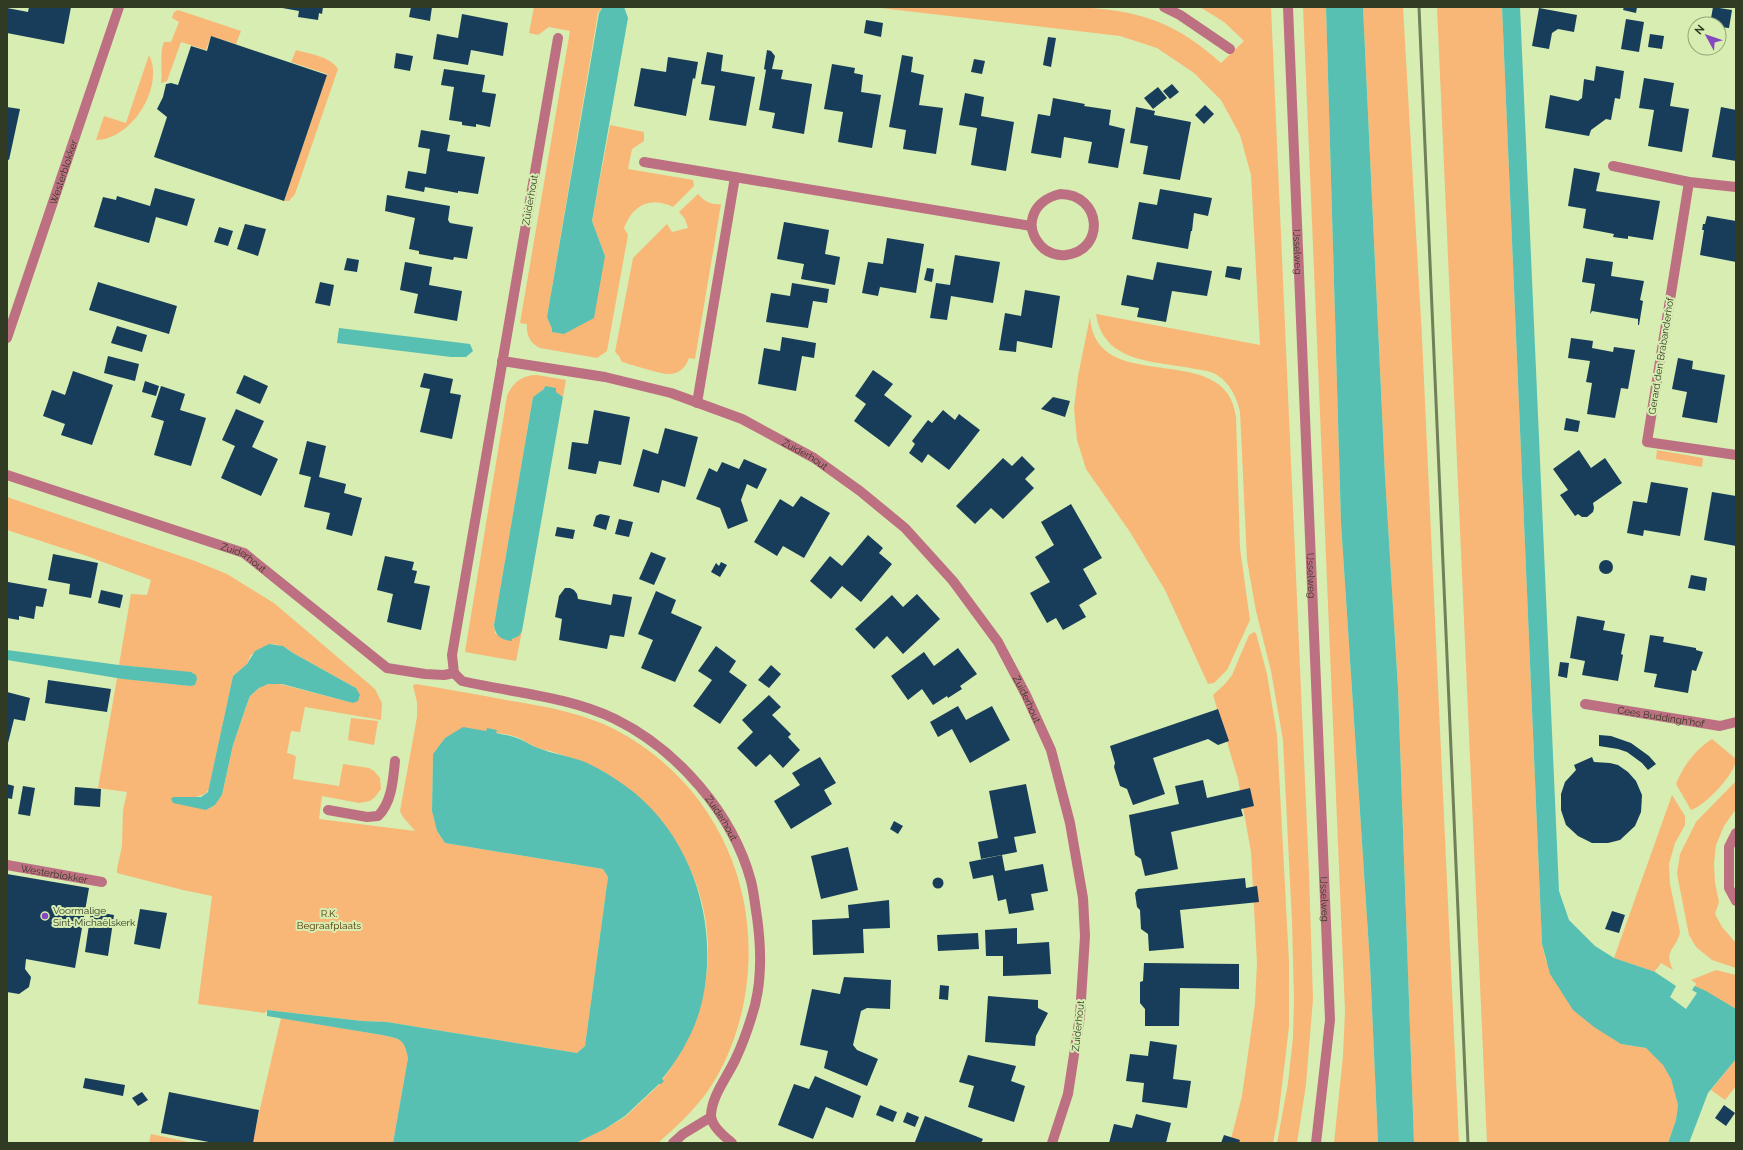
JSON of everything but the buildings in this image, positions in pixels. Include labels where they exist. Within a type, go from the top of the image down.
[{"type":"street","name":"Westerblokker","points":[[7,338],[119,7]]},
{"type":"street","points":[[1164,7],[1180,15],[1230,49]]},
{"type":"street","name":"IJsselweg","points":[[1288,7],[1330,1020],[1316,1143]]},
{"type":"street","name":"Zuiderhout","points":[[558,38],[452,655],[454,673],[462,681],[570,702],[615,719],[639,732],[669,754],[690,774],[719,812],[743,860],[751,881],[759,931],[760,951],[759,976],[755,1004],[746,1034],[736,1058],[712,1106],[711,1117]]},
{"type":"street","points":[[644,162],[1031,226]]},
{"type":"street","points":[[1613,166],[1689,182],[1736,187]]},
{"type":"street","points":[[697,403],[736,177]]},
{"type":"street","name":"Gerard den Brabanderhof","points":[[1689,182],[1647,442],[1736,455]]},
{"type":"street","points":[[1069,194],[1078,197],[1086,203],[1091,211],[1094,221],[1094,232],[1089,242],[1082,250],[1062,256],[1051,253],[1042,247],[1031,226],[1032,216],[1043,201],[1051,196],[1069,194]]},
{"type":"street","name":"Zuiderhout","points":[[502,361],[605,377],[671,393],[742,419],[814,458],[860,491],[905,528],[953,581],[998,642],[1026,695],[1051,750],[1070,823],[1083,898],[1084,936],[1080,1016],[1068,1094],[1052,1143]]},
{"type":"street","name":"Zuiderhout","points":[[7,475],[244,552],[387,668],[425,674],[444,675],[454,673]]},
{"type":"street","name":"Cees Buddingh'hof","points":[[1585,704],[1720,726],[1736,722]]},
{"type":"street","points":[[328,810],[367,817],[378,816],[383,811],[391,792],[395,761]]},
{"type":"street","points":[[1736,833],[1729,847],[1730,888],[1736,901]]},
{"type":"street","name":"Westerblokker","points":[[7,865],[102,882]]},
{"type":"street","points":[[673,1143],[683,1134],[711,1117],[714,1125],[732,1143]]},
{"type":"green space","points":[[534,7],[603,7],[598,13],[547,317],[552,329],[564,332],[605,256],[592,221],[610,125],[644,132],[644,141],[632,149],[628,169],[693,180],[694,186],[673,207],[657,202],[643,205],[632,213],[628,220],[624,228],[628,235],[607,351],[597,358],[540,348],[529,338],[527,324],[520,323],[570,31],[549,27],[538,35],[529,33]]},
{"type":"green space","points":[[872,7],[1068,7],[1104,9],[1139,16],[1156,21],[1174,29],[1221,63],[1244,41],[1224,22],[1200,7],[1271,7],[1309,872],[1313,999],[1306,1085],[1297,1143],[1277,1143],[1288,1083],[1293,1038],[1294,999],[1292,922],[1283,740],[1271,671],[1256,611],[1247,560],[1240,412],[1232,391],[1222,378],[1204,370],[1145,360],[1131,356],[1119,350],[1108,342],[1100,330],[1096,314],[1260,345],[1251,175],[1240,135],[1221,100],[1194,73],[1157,48],[1120,36]]},
{"type":"green space","points":[[1303,7],[1326,7],[1341,523],[1370,964],[1378,1143],[1334,1143],[1343,1056],[1345,1011]]},
{"type":"green space","points":[[1363,7],[1403,7],[1422,337],[1459,1143],[1414,1143],[1398,688],[1385,476]]},
{"type":"green space","points":[[1437,7],[1502,7],[1542,944],[1546,961],[1621,1044],[1646,1048],[1663,1064],[1671,1079],[1678,1105],[1676,1120],[1668,1143],[1487,1143]]},
{"type":"green space","points":[[178,10],[241,31],[236,44],[211,36],[206,50],[181,42],[167,81],[161,83],[161,56],[163,46],[164,42],[171,42],[179,22],[172,18],[174,12]]},
{"type":"green space","points":[[296,50],[325,58],[338,69],[295,194],[289,201],[284,201],[327,74],[291,62]]},
{"type":"green space","points":[[149,55],[153,68],[153,81],[149,96],[142,109],[133,121],[122,131],[109,138],[96,140],[104,116],[126,123]]},
{"type":"green space","points":[[698,194],[708,202],[721,204],[695,359],[689,358],[683,369],[671,374],[622,362],[615,352],[633,258],[667,224],[672,232],[688,228],[685,219],[679,212]]},
{"type":"green space","points":[[1090,317],[1097,342],[1114,356],[1136,364],[1187,372],[1210,379],[1227,393],[1236,417],[1240,548],[1250,620],[1227,670],[1214,683],[1208,684],[1165,590],[1130,532],[1086,469],[1077,440],[1074,408],[1078,376]]},
{"type":"green space","points":[[537,375],[566,380],[563,397],[545,386],[544,389],[533,397],[494,625],[495,633],[509,639],[516,637],[522,631],[516,661],[465,652],[507,396],[515,383],[519,380],[527,376]]},
{"type":"green space","points":[[1657,450],[1703,458],[1702,467],[1656,459]]},
{"type":"green space","name":"R.K. Begraafplaats","points":[[7,497],[195,561],[227,574],[274,603],[375,689],[382,703],[381,720],[305,707],[300,732],[291,731],[287,753],[296,757],[293,779],[339,786],[343,764],[369,768],[380,778],[381,789],[370,801],[359,803],[322,796],[319,819],[415,831],[400,811],[417,717],[417,702],[413,686],[415,684],[565,711],[604,724],[650,751],[679,777],[703,806],[723,839],[737,874],[746,911],[749,950],[746,989],[741,1017],[732,1045],[720,1071],[700,1102],[658,1143],[576,1143],[605,1129],[625,1117],[663,1081],[662,1080],[682,1050],[696,1019],[705,986],[708,953],[706,920],[697,887],[684,856],[664,826],[626,787],[587,764],[535,747],[517,737],[499,733],[481,733],[445,738],[433,754],[432,811],[437,831],[445,843],[603,869],[608,877],[585,1046],[577,1053],[387,1022],[362,1021],[267,1010],[265,1013],[198,1004],[212,896],[117,873],[122,846],[123,810],[127,792],[98,788],[117,678],[190,686],[194,673],[119,665],[131,594],[147,595],[151,580],[87,556],[7,530]],"holes":[[[269,644],[285,648],[356,688],[360,697],[353,703],[276,683],[263,685],[250,696],[233,745],[222,795],[215,805],[206,810],[196,797],[205,794],[209,789],[233,676],[247,664],[251,655]]]},
{"type":"green space","points":[[1254,632],[1256,633],[1267,674],[1277,735],[1289,962],[1289,1026],[1278,1118],[1273,1143],[1230,1143],[1242,1096],[1255,1004],[1257,963],[1251,852],[1238,779],[1213,695],[1232,675],[1249,635]]},
{"type":"green space","points":[[351,718],[378,721],[374,745],[348,740]]},
{"type":"green space","points":[[1712,739],[1736,759],[1735,765],[1719,788],[1704,802],[1691,810],[1676,784],[1682,771],[1691,758]]},
{"type":"green space","points":[[1736,781],[1736,809],[1724,826],[1716,845],[1714,863],[1715,883],[1719,902],[1715,914],[1722,927],[1736,943],[1736,968],[1712,960],[1696,947],[1689,935],[1677,874],[1680,854],[1696,822]]},
{"type":"green space","points":[[1672,795],[1685,816],[1685,825],[1675,843],[1669,864],[1670,884],[1680,932],[1669,958],[1673,970],[1661,963],[1655,972],[1614,958]]},
{"type":"green space","points":[[1716,970],[1736,975],[1736,1009],[1695,986],[1696,983],[1691,980]]},
{"type":"green space","points":[[281,1018],[382,1035],[400,1040],[403,1043],[408,1058],[393,1143],[252,1143]]},
{"type":"green space","points":[[1736,1059],[1736,1086],[1725,1100],[1711,1090]]},
{"type":"green space","points":[[151,1134],[193,1143],[149,1143]]},
{"type":"water","points":[[603,7],[624,7],[628,18],[592,221],[605,256],[594,318],[564,334],[552,332],[547,317],[599,13]]},
{"type":"water","points":[[1326,7],[1363,7],[1385,476],[1398,688],[1414,1143],[1378,1143],[1370,964],[1341,523]]},
{"type":"water","points":[[1502,7],[1520,7],[1559,891],[1569,920],[1595,946],[1614,958],[1688,983],[1706,991],[1736,1009],[1736,1059],[1708,1093],[1689,1143],[1668,1143],[1676,1120],[1678,1105],[1671,1079],[1663,1065],[1646,1048],[1621,1044],[1594,1027],[1573,1010],[1550,974],[1542,944]]},
{"type":"water","points":[[339,328],[470,344],[473,351],[466,357],[451,357],[337,343]]},
{"type":"water","points":[[545,386],[556,388],[556,392],[563,397],[522,631],[519,636],[512,639],[512,641],[505,640],[497,635],[494,625],[533,397],[544,389]]},
{"type":"water","points":[[269,644],[283,646],[356,688],[360,695],[358,701],[353,703],[282,684],[268,684],[259,688],[250,696],[233,745],[222,795],[215,805],[206,810],[173,803],[171,799],[173,797],[201,797],[208,792],[233,676],[247,664],[255,651]]},
{"type":"water","points":[[7,650],[119,665],[191,672],[196,675],[197,679],[195,685],[190,686],[123,679],[7,660]]},
{"type":"water","points":[[463,727],[486,731],[487,728],[497,730],[496,733],[514,737],[535,747],[585,762],[618,781],[636,794],[656,814],[674,837],[687,862],[698,889],[704,917],[707,945],[706,974],[702,1002],[691,1033],[681,1053],[662,1079],[664,1081],[661,1084],[659,1084],[625,1116],[605,1129],[576,1143],[393,1143],[408,1058],[403,1043],[400,1040],[382,1035],[267,1016],[267,1010],[362,1021],[387,1022],[577,1053],[585,1046],[608,877],[603,869],[445,843],[437,831],[432,811],[433,754],[445,738]]},
{"type":"pier","points":[[1656,969],[1696,984],[1692,990],[1697,993],[1686,1009],[1670,997],[1676,986],[1655,972]]},
{"type":"railway","points":[[1419,7],[1468,1143]]},
{"type":"place","name":"Voormalige Sint-Michaëlskerk","points":[[45,916]]}]
